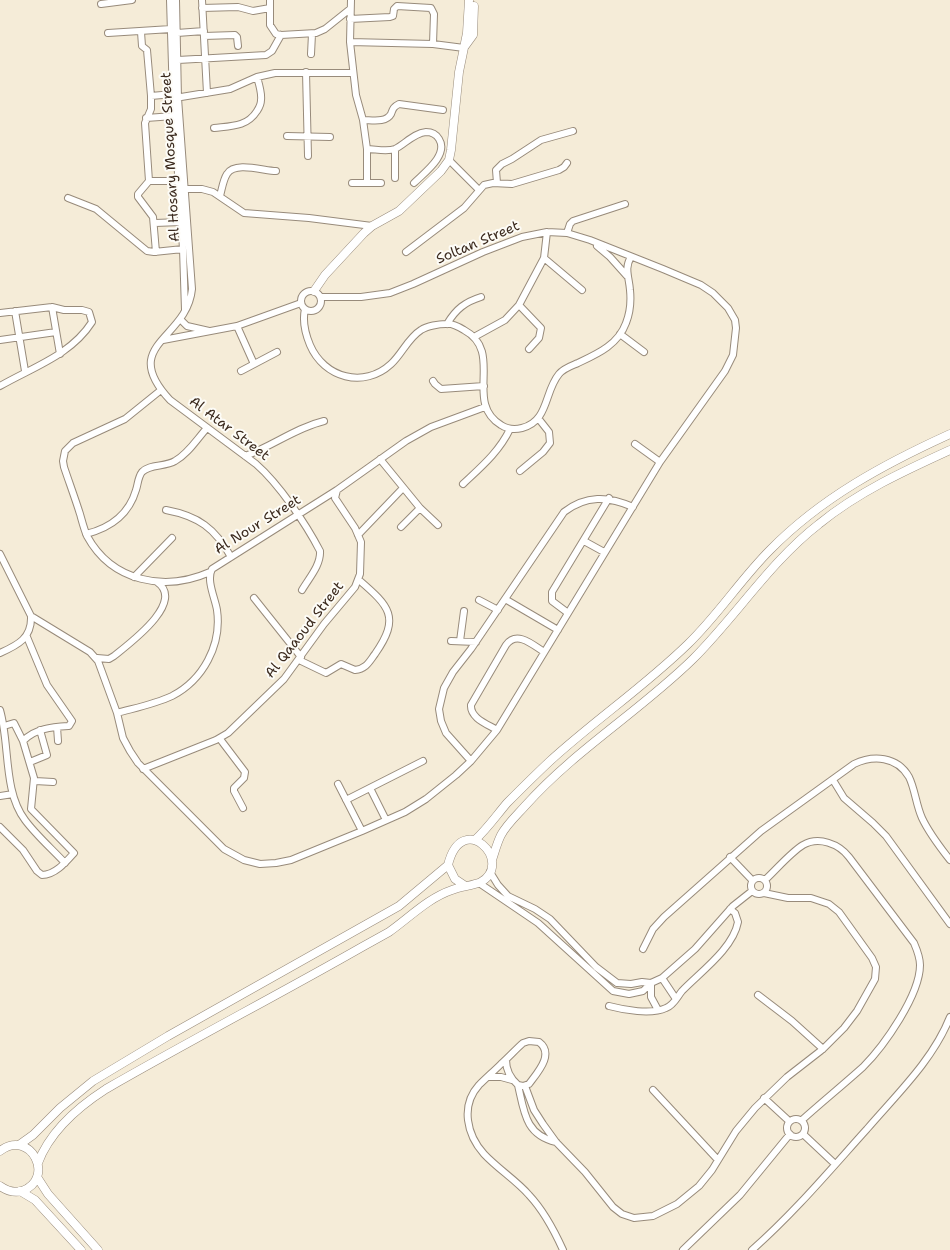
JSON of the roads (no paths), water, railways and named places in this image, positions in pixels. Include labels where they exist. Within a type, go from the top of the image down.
[{"type":"street","points":[[101,4],[132,0]]},
{"type":"street","name":"Al Hosary Mosque Street","points":[[170,0],[178,60],[174,116],[179,180],[182,189],[181,222],[186,311]]},
{"type":"street","name":"Al Hosary Mosque Street","points":[[163,340],[186,311],[190,303],[192,289],[175,97],[174,31],[176,0]]},
{"type":"street","points":[[202,0],[207,93]]},
{"type":"street","points":[[270,0],[270,25],[276,34],[281,35],[312,34],[325,29],[350,9]]},
{"type":"street","points":[[351,0],[350,42],[353,73],[367,149],[367,183]]},
{"type":"street","points":[[429,8],[430,0]]},
{"type":"street","points":[[314,291],[325,275],[360,237],[372,226],[399,211],[441,171],[449,160],[459,72],[468,28],[469,0]]},
{"type":"street","points":[[464,48],[473,35],[474,0]]},
{"type":"street","points":[[350,19],[390,17],[393,16],[394,9],[398,6],[429,8],[433,10],[434,14],[433,44]]},
{"type":"street","points":[[202,8],[238,7],[253,11],[270,8]]},
{"type":"street","points":[[108,33],[174,31],[235,35],[238,38],[238,46]]},
{"type":"street","points":[[141,32],[142,46],[148,50],[151,96],[150,109],[146,118],[149,181],[138,194],[138,197],[154,217],[156,252]]},
{"type":"street","points":[[311,54],[312,34]]},
{"type":"street","points":[[178,60],[266,55],[272,51],[281,35]]},
{"type":"street","points":[[350,42],[433,44],[464,48]]},
{"type":"street","points":[[306,72],[308,156]]},
{"type":"street","points":[[151,96],[175,97],[207,93],[230,88],[257,77],[275,73],[353,73]]},
{"type":"street","points":[[214,128],[238,125],[253,117],[261,105],[262,99],[257,77]]},
{"type":"street","points":[[363,120],[385,120],[398,104],[443,110]]},
{"type":"street","points":[[146,118],[174,116]]},
{"type":"street","points":[[497,183],[496,170],[502,164],[545,138],[573,131]]},
{"type":"street","points":[[367,149],[395,149],[416,136],[427,132],[433,133],[441,142],[438,158],[414,183]]},
{"type":"street","points":[[287,136],[330,137]]},
{"type":"street","points":[[395,149],[395,178]]},
{"type":"street","points":[[449,160],[479,190]]},
{"type":"street","points":[[406,252],[467,205],[479,190],[489,183],[516,183],[562,169],[567,163]]},
{"type":"street","points":[[220,196],[226,175],[232,169],[254,168],[263,171],[276,171]]},
{"type":"street","points":[[149,181],[179,180]]},
{"type":"street","points":[[352,183],[380,183]]},
{"type":"street","points":[[182,189],[209,190],[244,213],[309,218],[372,226]]},
{"type":"street","points":[[68,198],[96,209],[149,252],[183,249]]},
{"type":"street","points":[[567,233],[573,221],[625,204]]},
{"type":"street","points":[[155,223],[181,222]]},
{"type":"street","points":[[474,337],[504,320],[519,305],[544,258],[547,232]]},
{"type":"street","name":"Soltan Street","points":[[321,297],[390,293],[496,246],[532,234],[547,232],[567,233],[590,240],[701,285],[713,293],[728,308],[735,320],[733,355],[725,371],[660,462]]},
{"type":"street","points":[[590,240],[610,257],[628,277]]},
{"type":"street","points":[[163,340],[236,326],[303,306],[312,311],[319,308],[321,297],[310,290],[302,296],[303,306],[303,317],[306,335],[315,354],[332,372],[352,378],[360,378],[381,372],[398,357],[412,338],[420,331],[447,324],[458,327],[474,337],[480,344],[483,354],[485,406],[492,418],[510,429],[523,428],[534,423],[545,408],[559,374],[568,367],[603,350],[620,334],[626,324],[629,311],[630,290],[627,266],[631,257]]},
{"type":"street","points":[[544,258],[582,290]]},
{"type":"street","points":[[447,324],[455,311],[463,304],[481,297]]},
{"type":"street","points":[[519,305],[541,328],[540,338],[529,349]]},
{"type":"street","points":[[52,307],[60,354]]},
{"type":"street","points":[[0,313],[52,307],[64,310],[85,310],[89,312],[92,318],[92,322],[79,340],[60,354],[0,386]]},
{"type":"street","points":[[15,311],[26,371]]},
{"type":"street","points":[[180,319],[187,326],[213,331]]},
{"type":"street","points":[[236,326],[254,364]]},
{"type":"street","points":[[0,340],[56,332]]},
{"type":"street","points":[[620,334],[644,352]]},
{"type":"street","name":"Al Atar Street","points":[[163,340],[153,351],[150,361],[151,371],[161,390],[170,400],[266,472],[320,550],[318,564],[302,590]]},
{"type":"street","points":[[241,371],[277,352]]},
{"type":"street","points":[[433,381],[442,389],[484,386]]},
{"type":"street","points":[[161,390],[125,419],[73,443],[66,451],[63,460],[64,467],[86,534],[102,555],[123,571],[134,577],[158,582],[184,581],[210,572]]},
{"type":"street","points":[[337,490],[380,459],[431,427],[485,406]]},
{"type":"street","points":[[520,471],[543,452],[550,443],[549,432],[538,418]]},
{"type":"street","points":[[245,456],[267,447],[296,430],[324,420]]},
{"type":"street","points":[[86,534],[106,528],[121,516],[132,500],[139,477],[144,470],[166,465],[179,459],[207,428]]},
{"type":"street","points":[[463,484],[493,456],[505,440],[510,429]]},
{"type":"street","points":[[475,840],[512,798],[550,762],[690,642],[757,564],[793,528],[828,500],[874,472],[950,434]]},
{"type":"street","points":[[31,616],[97,658],[117,713],[126,745],[134,758],[218,843],[230,853],[244,860],[268,864],[284,862],[406,812],[426,799],[471,761],[497,730],[660,462],[635,444]]},
{"type":"street","points":[[98,1250],[46,1192],[37,1177],[38,1163],[42,1151],[52,1135],[91,1099],[106,1089],[388,932],[442,893],[479,883],[487,877],[501,835],[532,799],[572,760],[692,660],[794,545],[818,524],[854,499],[901,473],[950,450]]},
{"type":"street","points":[[380,459],[420,508],[438,525]]},
{"type":"street","points":[[358,534],[403,488]]},
{"type":"street","name":"Al Nour Street","points":[[117,713],[170,697],[190,684],[205,666],[215,644],[218,621],[210,572],[215,566],[337,490]]},
{"type":"street","name":"Al Qaaoud Street","points":[[143,769],[228,733],[284,679],[324,624],[355,587],[359,580],[361,567],[361,542],[335,498],[337,490]]},
{"type":"street","points":[[471,761],[446,733],[441,722],[439,709],[448,680],[564,512],[585,500],[609,498],[633,507]]},
{"type":"street","points":[[568,613],[554,604],[551,595],[609,498]]},
{"type":"street","points":[[401,527],[420,508]]},
{"type":"street","points":[[166,510],[183,513],[205,525],[222,542],[231,557]]},
{"type":"street","points":[[134,577],[172,538]]},
{"type":"street","points":[[584,541],[604,552]]},
{"type":"street","points":[[0,554],[31,616],[31,627],[27,637],[21,643],[0,653]]},
{"type":"street","points":[[254,598],[300,658],[326,673],[341,664],[355,670],[366,666],[386,639],[389,624],[386,609],[374,593],[359,580]]},
{"type":"street","points":[[97,658],[109,659],[114,656],[155,618],[165,603],[166,597],[162,586],[158,582]]},
{"type":"street","points":[[505,599],[558,630]]},
{"type":"street","points":[[478,600],[498,610]]},
{"type":"street","points":[[460,641],[464,611]]},
{"type":"street","points":[[23,741],[40,730],[57,726],[69,726],[72,722],[46,685],[27,637]]},
{"type":"street","points":[[497,730],[474,716],[470,709],[472,701],[508,642],[515,638],[523,640],[544,652]]},
{"type":"street","points":[[451,641],[476,642]]},
{"type":"street","points":[[0,710],[4,726],[13,794],[24,819],[65,863]]},
{"type":"street","points":[[0,827],[28,855],[39,873],[49,874],[74,854],[31,809],[35,781],[30,762],[14,723],[4,726]]},
{"type":"street","points":[[57,726],[58,741]]},
{"type":"street","points":[[30,762],[47,755],[40,730]]},
{"type":"street","points":[[220,738],[245,772],[244,778],[234,788],[243,808]]},
{"type":"street","points":[[643,949],[649,936],[664,916],[773,821],[854,764],[864,760],[880,758],[895,763],[903,769],[908,777],[926,826],[950,860]]},
{"type":"street","points":[[346,800],[423,761]]},
{"type":"street","points":[[833,780],[844,798],[873,822],[886,836],[950,924]]},
{"type":"street","points":[[35,781],[53,782]]},
{"type":"street","points":[[338,784],[362,831]]},
{"type":"street","points":[[370,788],[386,820]]},
{"type":"street","points":[[0,796],[13,794]]},
{"type":"street","points":[[19,1146],[37,1132],[60,1108],[93,1080],[398,906],[448,865],[451,855],[458,844],[464,840],[475,840],[486,848],[492,860]]},
{"type":"street","points":[[765,880],[802,846],[812,842],[822,842],[837,846],[849,857],[914,943],[920,959],[918,976],[912,994],[900,1019],[884,1042],[862,1068],[802,1120]]},
{"type":"street","points":[[730,858],[752,880]]},
{"type":"street","points":[[448,865],[455,879],[464,886]]},
{"type":"street","points":[[490,872],[508,896],[535,909],[550,919],[596,967],[617,983],[651,983]]},
{"type":"street","points":[[525,1086],[534,1110],[556,1142],[585,1172],[612,1208],[634,1218],[653,1216],[685,1199],[706,1178],[736,1131],[764,1098],[791,1073],[838,1035],[857,1011],[875,979],[875,964],[843,917],[829,904],[811,898],[788,898],[764,892],[758,894],[752,891],[750,887],[752,880],[757,877],[765,880]]},
{"type":"street","points":[[764,892],[767,887],[765,880]]},
{"type":"street","points":[[479,883],[538,923],[613,991],[629,994],[642,991],[651,983],[662,978],[695,949],[730,909],[752,891]]},
{"type":"street","points":[[398,906],[406,919]]},
{"type":"street","points":[[608,1006],[632,1010],[658,1010],[670,1007],[711,964],[734,932],[738,919],[730,909]]},
{"type":"street","points":[[571,951],[577,946]]},
{"type":"street","points":[[662,978],[676,999]]},
{"type":"street","points":[[613,991],[617,983]]},
{"type":"street","points":[[651,983],[651,997],[658,1010]]},
{"type":"street","points":[[758,995],[792,1021],[823,1049]]},
{"type":"street","points":[[752,1250],[792,1212],[927,1058],[940,1038],[950,1016]]},
{"type":"street","points":[[168,1036],[174,1051]]},
{"type":"street","points":[[525,1086],[529,1084],[544,1063],[545,1053],[541,1044],[532,1041],[521,1045],[478,1086],[470,1102],[468,1115],[470,1133],[483,1153],[521,1186],[536,1203],[549,1222],[563,1250]]},
{"type":"street","points":[[506,1060],[508,1071],[515,1083],[531,1127],[542,1136],[556,1142]]},
{"type":"street","points":[[488,1077],[501,1076],[525,1086]]},
{"type":"street","points":[[653,1090],[718,1160]]},
{"type":"street","points":[[764,1098],[789,1121]]},
{"type":"street","points":[[796,1118],[802,1120],[806,1127],[803,1134],[796,1137],[790,1134],[787,1128],[789,1121],[796,1118]]},
{"type":"street","points":[[683,1250],[740,1195],[790,1134]]},
{"type":"street","points":[[803,1134],[835,1164]]},
{"type":"street","points":[[0,1151],[10,1146],[19,1146],[31,1152],[38,1163]]},
{"type":"street","points":[[0,1186],[8,1191],[20,1191],[28,1188],[37,1177]]},
{"type":"street","points":[[0,1196],[8,1191]]},
{"type":"street","points":[[20,1191],[33,1198],[81,1250]]},
{"type":"street","points":[[63,1230],[72,1222]]}]
